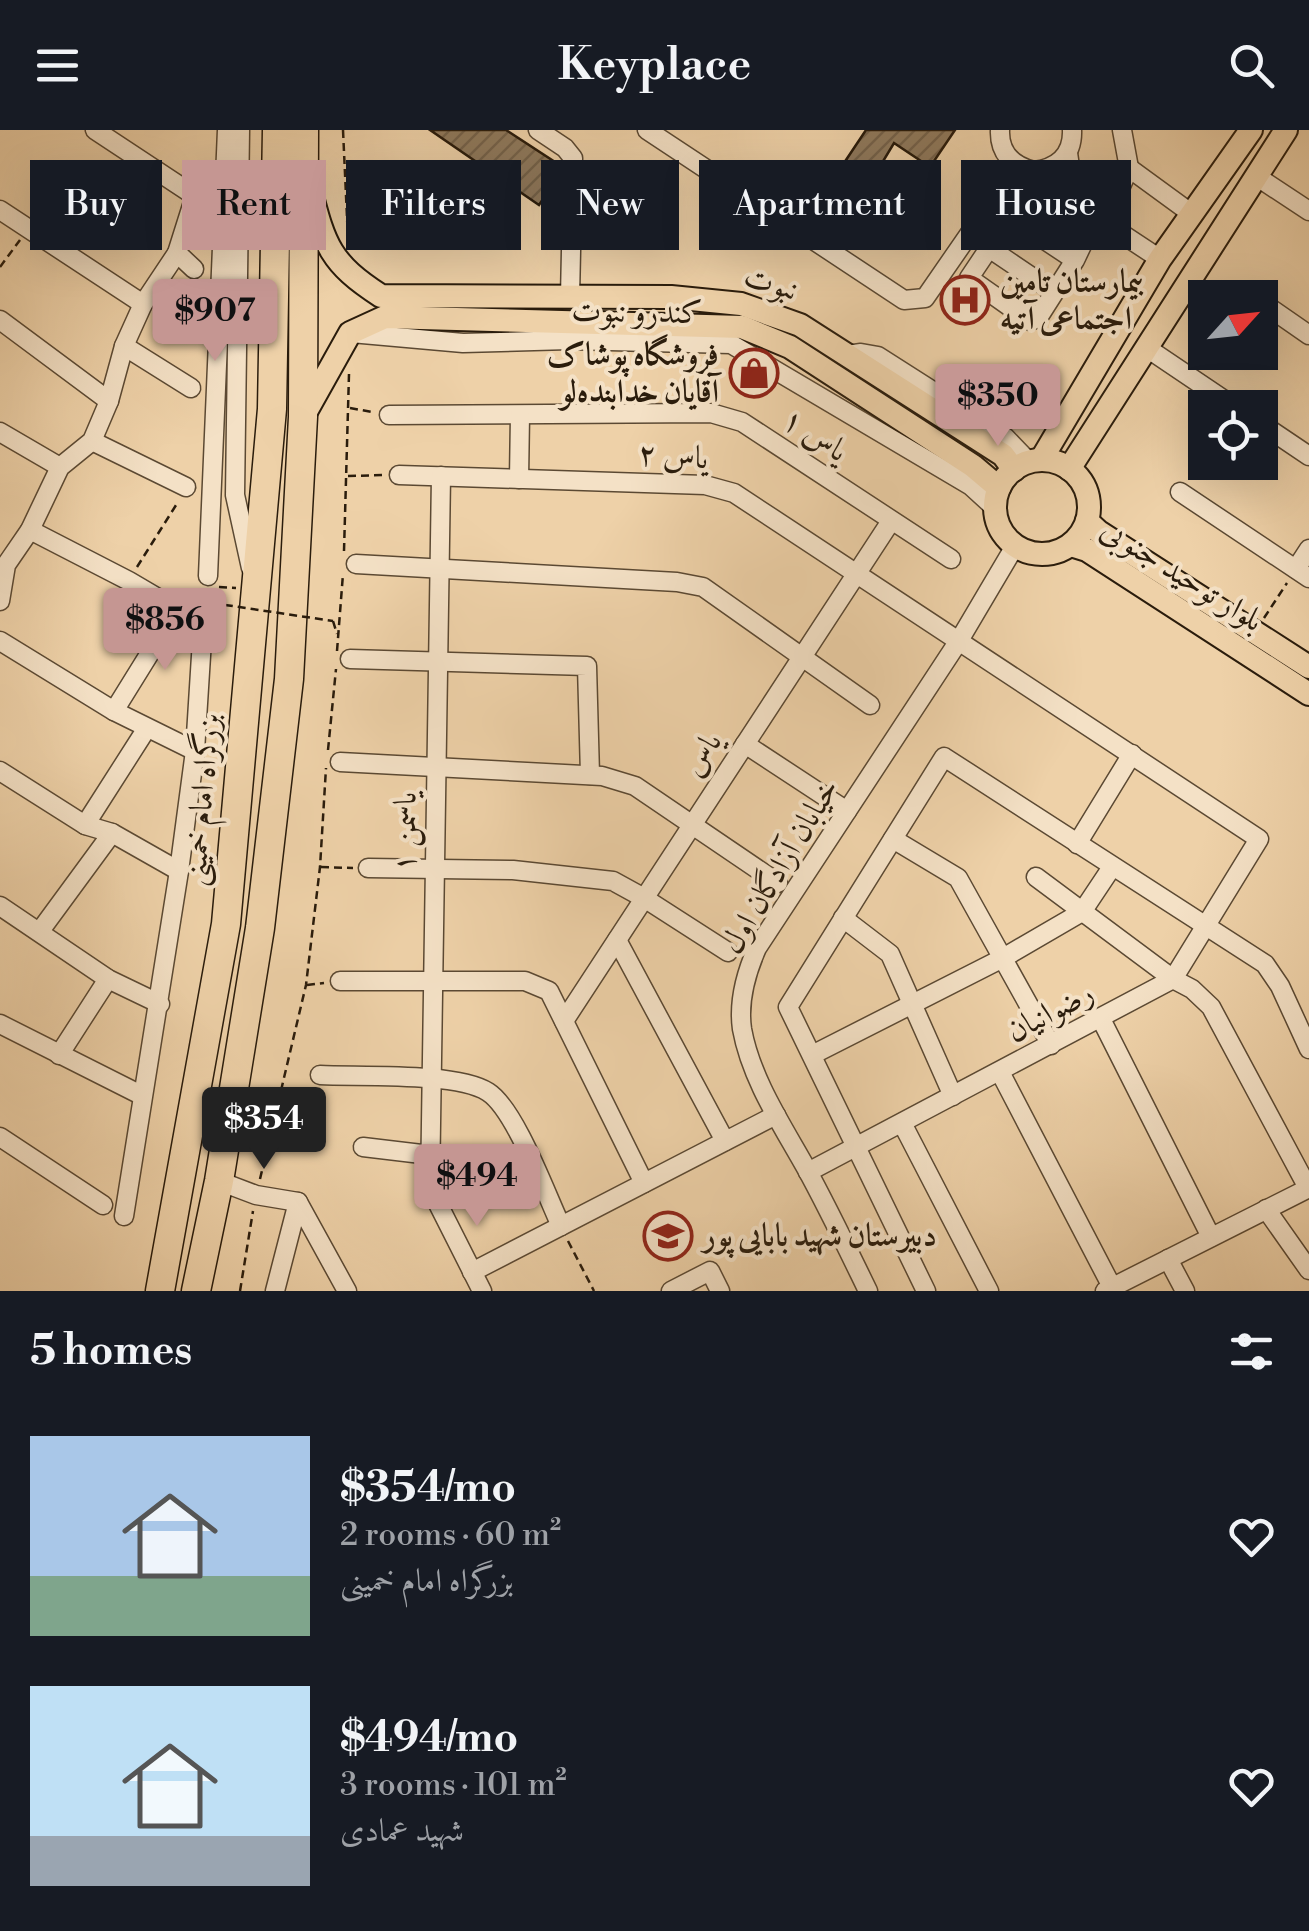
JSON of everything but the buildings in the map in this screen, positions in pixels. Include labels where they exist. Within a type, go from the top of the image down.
[{"type":"highway","name":"بزرگراه امام خمینی","points":[[160,1291],[226,924],[272,409],[276,130]]},
{"type":"highway","points":[[304,130],[304,160]]},
{"type":"highway","points":[[196,1291],[219,1180],[260,928],[289,679],[303,418],[304,250]]},
{"type":"highway","points":[[226,924],[228,941],[237,948],[252,945],[260,928]]},
{"type":"highway","points":[[215,980],[226,964],[241,962],[248,974],[249,992]]},
{"type":"main road","points":[[1069,469],[1087,492],[1088,521],[1071,545],[1044,554],[1016,546],[998,523],[1016,478],[1160,259],[1251,130]]},
{"type":"main road","points":[[1016,478],[1069,469],[1286,130]]},
{"type":"main road","name":"نبوت","points":[[326,245],[350,276],[381,296],[671,297],[742,304],[800,324],[1003,456],[1016,478]]},
{"type":"main road","name":"نبوت","points":[[303,418],[350,332],[385,317],[742,327],[790,347],[973,466],[1016,478]]},
{"type":"main road","name":"بلوار توحید جنوبی","points":[[1088,521],[1099,532],[1309,667]]},
{"type":"main road","name":"بلوار توحید جنوبی","points":[[1071,545],[1086,550],[1309,694]]},
{"type":"street","points":[[95,130],[182,187]]},
{"type":"street","points":[[226,160],[227,130]]},
{"type":"street","points":[[240,130],[235,495],[256,589]]},
{"type":"street","points":[[538,130],[566,148],[573,158],[570,296]]},
{"type":"street","points":[[647,130],[904,300],[924,298],[961,250]]},
{"type":"street","points":[[1000,130],[1002,149],[1015,160]]},
{"type":"street","points":[[1069,160],[1072,130]]},
{"type":"street","points":[[1122,130],[1128,160]]},
{"type":"street","points":[[1062,160],[1068,153]]},
{"type":"street","points":[[1131,169],[1192,214]]},
{"type":"street","points":[[1265,182],[1309,211]]},
{"type":"street","points":[[0,210],[143,304]]},
{"type":"street","points":[[0,601],[3,564],[30,530],[60,467],[92,441],[124,346],[182,236]]},
{"type":"street","points":[[1131,240],[1160,259]]},
{"type":"street","points":[[210,581],[222,250]]},
{"type":"street","points":[[988,250],[968,278],[1030,321],[1038,318],[1080,250]]},
{"type":"street","points":[[992,250],[1054,292]]},
{"type":"street","points":[[1060,250],[1075,260]]},
{"type":"street","points":[[176,253],[194,269]]},
{"type":"street","points":[[1278,313],[1309,334]]},
{"type":"street","points":[[0,320],[108,401]]},
{"type":"street","points":[[124,346],[191,388]]},
{"type":"street","points":[[1147,348],[1209,390]]},
{"type":"street","name":"یاس ۱","points":[[390,415],[712,413],[742,422],[951,559]]},
{"type":"street","points":[[519,479],[520,416]]},
{"type":"street","points":[[0,432],[60,467]]},
{"type":"street","points":[[1278,435],[1309,456]]},
{"type":"street","points":[[92,441],[186,488]]},
{"type":"street","name":"یاس ۲","points":[[399,475],[705,485],[734,492],[1259,838],[1204,927]]},
{"type":"street","name":"یاسمن ۱","points":[[441,476],[430,1188],[472,1272]]},
{"type":"street","points":[[1180,492],[1302,574],[1309,549]]},
{"type":"street","name":"یاس","points":[[564,1020],[892,521]]},
{"type":"street","points":[[30,530],[200,622],[195,750],[180,871],[160,1004],[140,1095],[124,1216]]},
{"type":"street","name":"خیابان آزادگان اول","points":[[861,1288],[750,1056],[742,1028],[747,971],[758,948],[960,640],[1016,546]]},
{"type":"street","points":[[356,564],[676,582],[703,587],[870,705]]},
{"type":"street","points":[[114,712],[176,611]]},
{"type":"street","points":[[0,641],[114,712],[195,750]]},
{"type":"street","points":[[350,658],[587,666],[590,775]]},
{"type":"street","points":[[86,826],[147,728]]},
{"type":"street","points":[[745,744],[847,811]]},
{"type":"street","points":[[1076,844],[1132,754]]},
{"type":"street","points":[[926,1291],[788,1008],[944,757],[1255,958],[1274,974],[1309,1049]]},
{"type":"street","points":[[340,762],[590,775],[635,786],[778,883]]},
{"type":"street","points":[[0,771],[86,826],[112,833],[180,871]]},
{"type":"street","points":[[40,932],[112,833]]},
{"type":"street","points":[[893,839],[958,878],[1051,1045]]},
{"type":"street","points":[[812,1055],[1003,958],[1082,912],[1112,867]]},
{"type":"street","points":[[368,868],[513,870],[613,881],[728,952]]},
{"type":"street","points":[[1000,1072],[1108,1289],[1309,1188],[1211,1007],[1192,989],[1173,980],[1036,877]]},
{"type":"street","points":[[1,909],[108,979],[160,1004]]},
{"type":"street","points":[[843,918],[890,954],[953,1096]]},
{"type":"street","points":[[1173,980],[1204,927]]},
{"type":"street","points":[[617,940],[725,1142]]},
{"type":"street","points":[[59,1055],[108,979]]},
{"type":"street","name":"رضوانیان","points":[[808,1172],[1173,980]]},
{"type":"street","points":[[340,982],[525,981],[549,991],[644,1183]]},
{"type":"street","points":[[1101,1019],[1211,1236]]},
{"type":"street","points":[[0,1024],[140,1095]]},
{"type":"street","points":[[320,1075],[431,1079],[464,1083],[488,1092],[507,1111],[561,1226]]},
{"type":"street","points":[[482,1291],[472,1272],[776,1115]]},
{"type":"street","points":[[902,1123],[988,1291]]},
{"type":"street","points":[[0,1137],[103,1206]]},
{"type":"street","points":[[363,1147],[430,1154]]},
{"type":"street","points":[[219,1180],[256,1195],[298,1202]]},
{"type":"street","points":[[276,1290],[298,1202]]},
{"type":"street","points":[[298,1202],[347,1291]]},
{"type":"street","points":[[1266,1210],[1309,1270]]},
{"type":"street","points":[[1168,1259],[1185,1291]]},
{"type":"street","points":[[671,1291],[710,1271],[720,1291]]},
{"type":"path","points":[[343,130],[346,195]]},
{"type":"path","points":[[0,267],[29,228]]},
{"type":"path","points":[[240,1291],[256,1195],[306,986],[338,641],[350,370]]},
{"type":"path","points":[[349,408],[390,415]]},
{"type":"path","points":[[346,476],[399,475]]},
{"type":"path","points":[[129,581],[186,488]]},
{"type":"path","points":[[1255,632],[1302,574]]},
{"type":"path","points":[[210,581],[212,603],[332,622],[338,641]]},
{"type":"path","points":[[200,622],[210,581]]},
{"type":"path","points":[[320,867],[368,868]]},
{"type":"path","points":[[306,986],[340,982]]},
{"type":"path","points":[[561,1226],[594,1291]]},
{"type":"place","name":"بیمارستان تامین اجتماعی آتیه","points":[[965,300]]},
{"type":"place","name":"فروشگاه پوشاک آقایان خدابنده‌لو","points":[[754,373]]},
{"type":"place","name":"دبیرستان شهید بابایی پور","points":[[668,1236]]}]
